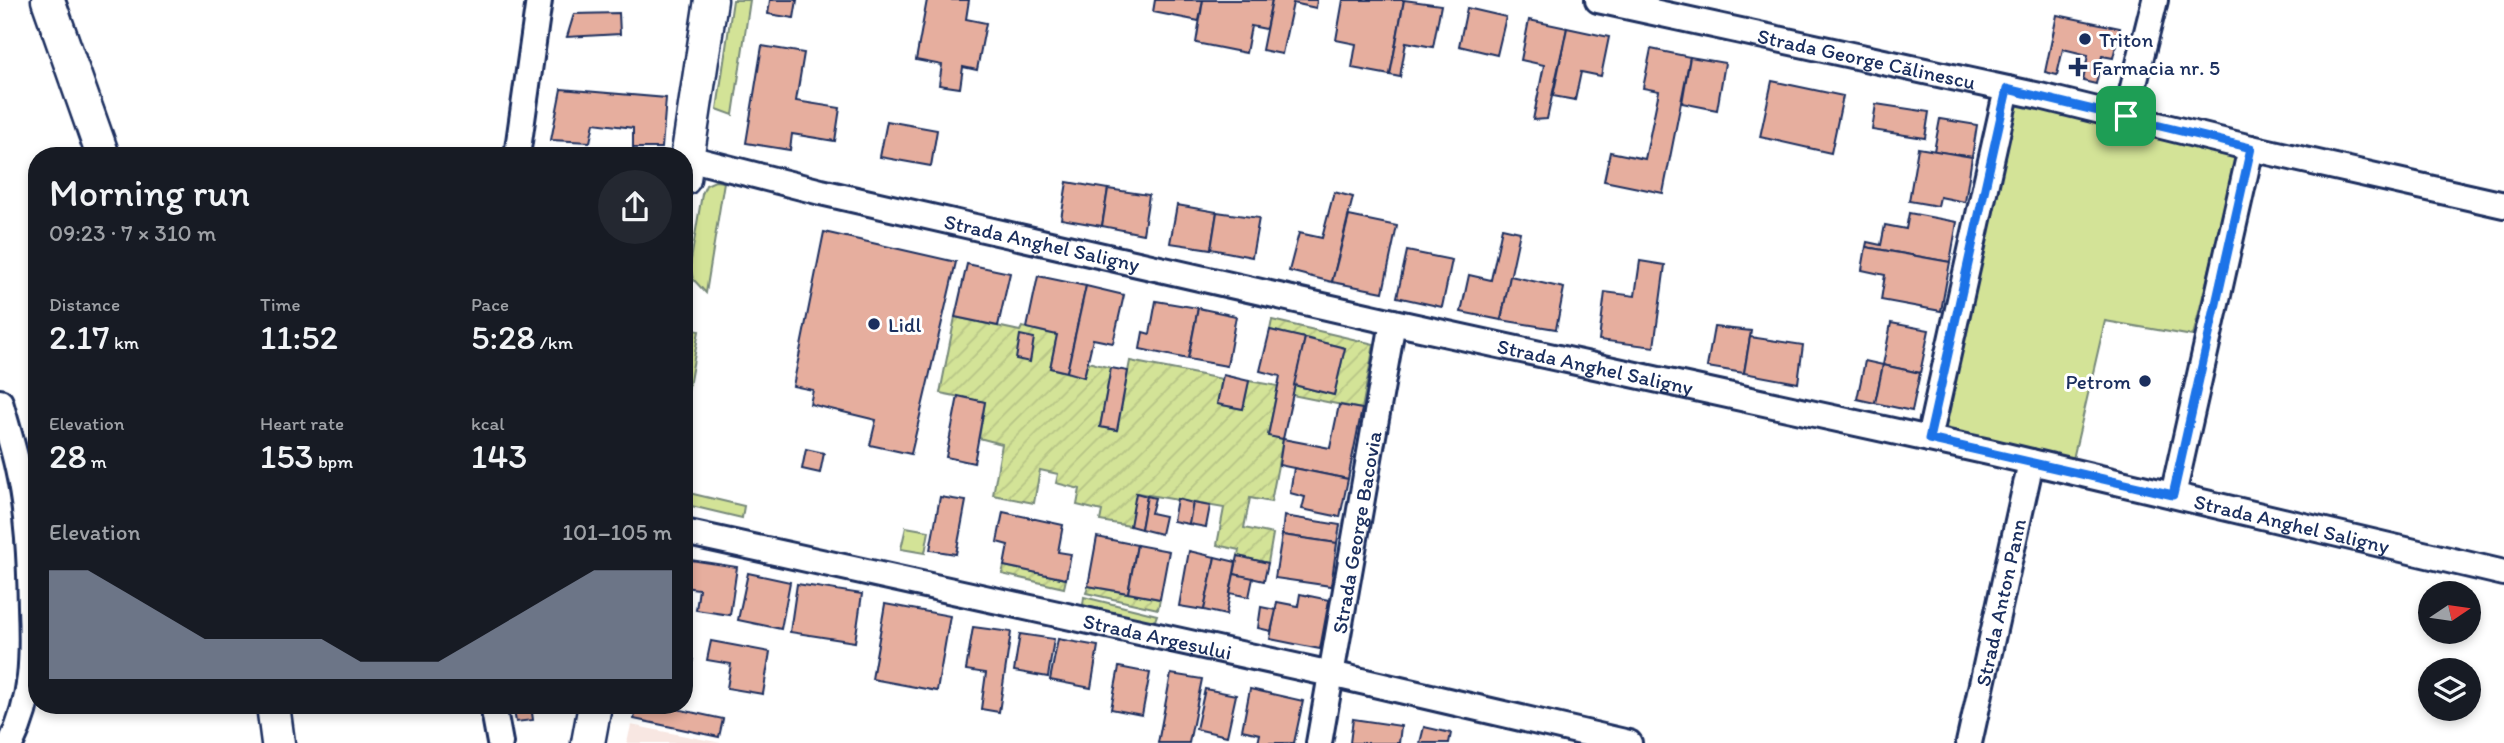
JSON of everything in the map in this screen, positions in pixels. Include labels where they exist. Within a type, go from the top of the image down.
[{"type":"main road","points":[[48,0],[100,147]]},
{"type":"main road","points":[[689,147],[711,0]]},
{"type":"main road","points":[[274,714],[278,743]]},
{"type":"main road","points":[[588,743],[593,714]]},
{"type":"street","points":[[518,147],[539,0]]},
{"type":"street","name":"Strada George Călinescu","points":[[1598,0],[2007,89],[2504,205]]},
{"type":"street","points":[[2126,116],[2155,0]]},
{"type":"street","points":[[1929,439],[2007,89]]},
{"type":"street","points":[[2173,495],[2251,148]]},
{"type":"street","name":"Strada Anghel Saligny","points":[[693,170],[821,192],[1393,322],[2031,462],[2504,573]]},
{"type":"street","name":"Strada George Bacovia","points":[[1319,743],[1393,322]]},
{"type":"street","points":[[0,402],[19,470],[28,531]]},
{"type":"street","name":"Strada Anton Pann","points":[[1969,743],[2031,462]]},
{"type":"street","name":"Strada Argeșului","points":[[693,534],[1331,674],[1629,743]]},
{"type":"street","points":[[13,738],[27,705],[28,695]]},
{"type":"street","points":[[495,714],[500,743]]},
{"type":"shaded area","points":[[631,725],[721,743],[627,743]]},
{"type":"green space","points":[[733,0],[750,0],[733,115],[717,109]]},
{"type":"green space","points":[[2012,101],[2238,155],[2193,336],[2105,321],[2073,459],[1937,428]]},
{"type":"green space","points":[[715,181],[724,182],[706,293],[693,279],[693,248],[706,185]]},
{"type":"green space","points":[[955,317],[1020,331],[1022,327],[1057,335],[1050,368],[1084,377],[1088,362],[1111,368],[1100,427],[1117,430],[1130,361],[1222,379],[1217,404],[1243,409],[1249,381],[1278,386],[1268,435],[1283,439],[1271,502],[1250,498],[1244,528],[1273,534],[1268,563],[1238,556],[1239,550],[1217,545],[1224,508],[1137,493],[1130,526],[1100,521],[1102,511],[1077,505],[1080,489],[1056,483],[1058,474],[1040,470],[1034,503],[993,495],[1002,444],[979,438],[985,402],[940,393]]},
{"type":"green space","points":[[1272,320],[1374,344],[1362,409],[1292,395],[1294,385],[1334,395],[1345,348],[1270,330]]},
{"type":"green space","points":[[693,330],[699,331],[693,364]]},
{"type":"green space","points":[[693,494],[744,506],[742,518],[693,506]]},
{"type":"green space","points":[[906,527],[929,531],[925,553],[901,549]]},
{"type":"green space","points":[[1004,566],[1066,579],[1064,588],[1002,574]]},
{"type":"green space","points":[[1088,586],[1160,599],[1158,609],[1086,593]]},
{"type":"green space","points":[[1084,597],[1157,615],[1154,623],[1083,605]]},
{"type":"building","points":[[770,0],[797,0],[794,18],[768,14]]},
{"type":"building","points":[[927,0],[969,0],[966,19],[986,23],[977,70],[963,67],[960,88],[939,85],[942,65],[916,60]]},
{"type":"building","points":[[1155,0],[1203,0],[1199,21],[1153,12]]},
{"type":"building","points":[[1203,0],[1272,0],[1266,29],[1251,26],[1246,53],[1196,43]]},
{"type":"building","points":[[1272,0],[1317,0],[1316,8],[1293,3],[1282,54],[1262,50]]},
{"type":"building","points":[[1343,0],[1404,0],[1390,75],[1352,68],[1356,44],[1336,40]]},
{"type":"building","points":[[1404,0],[1441,5],[1433,47],[1406,42],[1400,77],[1390,75]]},
{"type":"building","points":[[1467,8],[1506,17],[1497,55],[1459,46]]},
{"type":"building","points":[[619,13],[620,34],[567,37],[574,14]]},
{"type":"building","name":"Triton","points":[[2057,15],[2120,28],[2113,58],[2102,56],[2096,84],[2083,81],[2088,55],[2063,49],[2057,75],[2045,72]]},
{"type":"building","points":[[1529,20],[1567,28],[1547,119],[1533,120],[1544,65],[1521,60]]},
{"type":"building","points":[[1567,28],[1609,37],[1601,76],[1581,72],[1575,100],[1553,96]]},
{"type":"building","points":[[762,46],[804,53],[796,101],[840,108],[835,141],[792,134],[790,150],[746,143]]},
{"type":"building","points":[[1651,49],[1690,57],[1663,193],[1604,181],[1610,152],[1645,159],[1659,91],[1643,88]]},
{"type":"building","points":[[1690,57],[1725,63],[1717,110],[1682,103]]},
{"type":"building","points":[[1772,81],[1843,96],[1831,153],[1760,137]]},
{"type":"building","points":[[561,89],[666,98],[662,147],[633,147],[633,128],[594,123],[590,142],[551,140]]},
{"type":"building","points":[[1876,104],[1929,112],[1925,138],[1872,130]]},
{"type":"building","points":[[1940,119],[1977,125],[1972,157],[1934,151]]},
{"type":"building","points":[[887,121],[937,130],[931,166],[880,157]]},
{"type":"building","points":[[1918,148],[1972,157],[1965,202],[1940,197],[1938,206],[1909,201]]},
{"type":"building","points":[[1067,182],[1108,189],[1102,226],[1061,219]]},
{"type":"building","points":[[1108,189],[1149,195],[1143,234],[1102,226]]},
{"type":"building","points":[[1334,192],[1353,197],[1332,282],[1289,271],[1299,233],[1322,238]]},
{"type":"building","points":[[1177,205],[1217,212],[1211,249],[1170,243]]},
{"type":"building","points":[[1217,212],[1259,218],[1252,257],[1211,249]]},
{"type":"building","points":[[1909,213],[1957,222],[1950,262],[1866,247],[1867,242],[1881,245],[1885,225],[1906,229]]},
{"type":"building","points":[[1349,216],[1397,226],[1383,292],[1332,282]]},
{"type":"building","points":[[1502,228],[1520,232],[1501,320],[1461,312],[1469,275],[1491,280]]},
{"type":"building","name":"Lidl","points":[[824,232],[956,262],[911,454],[870,445],[876,420],[810,404],[813,390],[793,386]]},
{"type":"building","points":[[1866,247],[1950,262],[1941,311],[1881,300],[1885,275],[1862,270]]},
{"type":"building","points":[[1407,251],[1452,260],[1442,307],[1397,297]]},
{"type":"building","points":[[1640,261],[1665,265],[1654,347],[1599,340],[1605,292],[1635,296]]},
{"type":"building","points":[[967,264],[1010,273],[998,326],[955,317]]},
{"type":"building","points":[[1038,276],[1086,286],[1067,372],[1050,368],[1057,335],[1027,328]]},
{"type":"building","points":[[1510,276],[1564,288],[1556,329],[1501,320]]},
{"type":"building","points":[[1086,286],[1124,295],[1113,343],[1093,339],[1084,377],[1067,372]]},
{"type":"building","points":[[1156,301],[1198,308],[1188,359],[1140,349],[1143,332],[1150,334]]},
{"type":"building","points":[[1198,308],[1236,316],[1227,366],[1188,359]]},
{"type":"building","points":[[1891,323],[1929,330],[1920,373],[1883,365]]},
{"type":"building","points":[[1714,327],[1751,331],[1744,373],[1707,367]]},
{"type":"building","points":[[1270,330],[1305,338],[1283,439],[1268,436],[1280,376],[1260,371]]},
{"type":"building","points":[[1020,335],[1034,338],[1030,362],[1016,359]]},
{"type":"building","points":[[1750,337],[1803,345],[1798,383],[1744,373]]},
{"type":"building","points":[[1305,338],[1345,348],[1334,395],[1294,385]]},
{"type":"building","points":[[1865,361],[1883,365],[1875,403],[1857,399]]},
{"type":"building","points":[[1883,365],[1920,373],[1912,411],[1875,403]]},
{"type":"building","points":[[1111,368],[1128,371],[1117,430],[1100,427]]},
{"type":"building","points":[[1223,375],[1249,381],[1243,409],[1217,404]]},
{"type":"building","points":[[958,396],[985,402],[974,463],[946,457]]},
{"type":"building","points":[[1339,405],[1362,409],[1348,479],[1279,465],[1283,439],[1330,448]]},
{"type":"building","points":[[806,449],[824,453],[820,473],[802,469]]},
{"type":"building","points":[[1294,468],[1348,479],[1340,517],[1302,509],[1305,497],[1290,493]]},
{"type":"building","points":[[1136,493],[1147,496],[1141,529],[1130,526]]},
{"type":"building","points":[[1147,496],[1155,498],[1151,513],[1165,516],[1161,534],[1141,529]]},
{"type":"building","points":[[940,497],[966,501],[956,554],[930,550]]},
{"type":"building","points":[[1177,499],[1193,503],[1189,524],[1173,521]]},
{"type":"building","points":[[1193,503],[1210,506],[1206,527],[1189,524]]},
{"type":"building","points":[[1003,512],[1063,525],[1058,552],[1071,554],[1066,579],[1004,566],[1008,545],[997,542]]},
{"type":"building","points":[[1284,516],[1340,525],[1337,543],[1282,535]]},
{"type":"building","points":[[1282,535],[1337,543],[1331,586],[1275,578]]},
{"type":"building","points":[[1097,537],[1137,545],[1128,593],[1088,586]]},
{"type":"building","points":[[1137,545],[1169,551],[1160,599],[1128,593]]},
{"type":"building","points":[[1189,551],[1215,557],[1204,610],[1179,606]]},
{"type":"building","points":[[1238,556],[1268,563],[1264,581],[1234,574]]},
{"type":"building","points":[[1215,557],[1236,562],[1226,615],[1204,610]]},
{"type":"building","points":[[693,560],[737,567],[730,615],[696,610],[699,589],[693,588]]},
{"type":"building","points":[[748,573],[790,582],[781,629],[738,620]]},
{"type":"building","points":[[1234,574],[1253,578],[1249,597],[1230,593]]},
{"type":"building","points":[[797,584],[862,594],[855,642],[790,632]]},
{"type":"building","points":[[1300,594],[1329,600],[1320,649],[1270,639],[1277,602],[1298,606]]},
{"type":"building","points":[[885,604],[950,616],[937,691],[872,679]]},
{"type":"building","points":[[1261,607],[1276,610],[1271,631],[1258,628]]},
{"type":"building","points":[[973,627],[1011,632],[999,712],[981,709],[986,673],[966,670]]},
{"type":"building","points":[[1020,634],[1054,639],[1048,677],[1014,671]]},
{"type":"building","points":[[1058,639],[1098,646],[1091,688],[1050,680]]},
{"type":"building","points":[[711,641],[770,652],[763,694],[727,688],[731,664],[707,660]]},
{"type":"building","points":[[1119,667],[1150,673],[1142,715],[1111,709]]},
{"type":"building","points":[[1171,674],[1202,679],[1189,743],[1158,743]]},
{"type":"building","points":[[1205,689],[1236,695],[1227,736],[1196,729]]},
{"type":"building","points":[[1250,689],[1303,701],[1294,743],[1258,743],[1260,734],[1242,730]]},
{"type":"building","points":[[693,713],[723,719],[719,737],[634,719],[635,714]]},
{"type":"building","points":[[515,714],[532,714],[533,720],[516,722]]},
{"type":"building","points":[[1353,719],[1401,726],[1399,743],[1350,743]]},
{"type":"building","points":[[1424,727],[1451,733],[1449,743],[1420,743]]},
{"type":"place","name":"Triton","points":[[2085,39]]},
{"type":"place","name":"Farmacia nr. 5","points":[[2078,67]]},
{"type":"place","name":"Lidl","points":[[874,324]]},
{"type":"place","name":"Petrom","points":[[2145,381]]},
{"type":"route","points":[[2007,89],[2126,116],[2251,148],[2173,495],[1929,439],[2007,89]]}]
